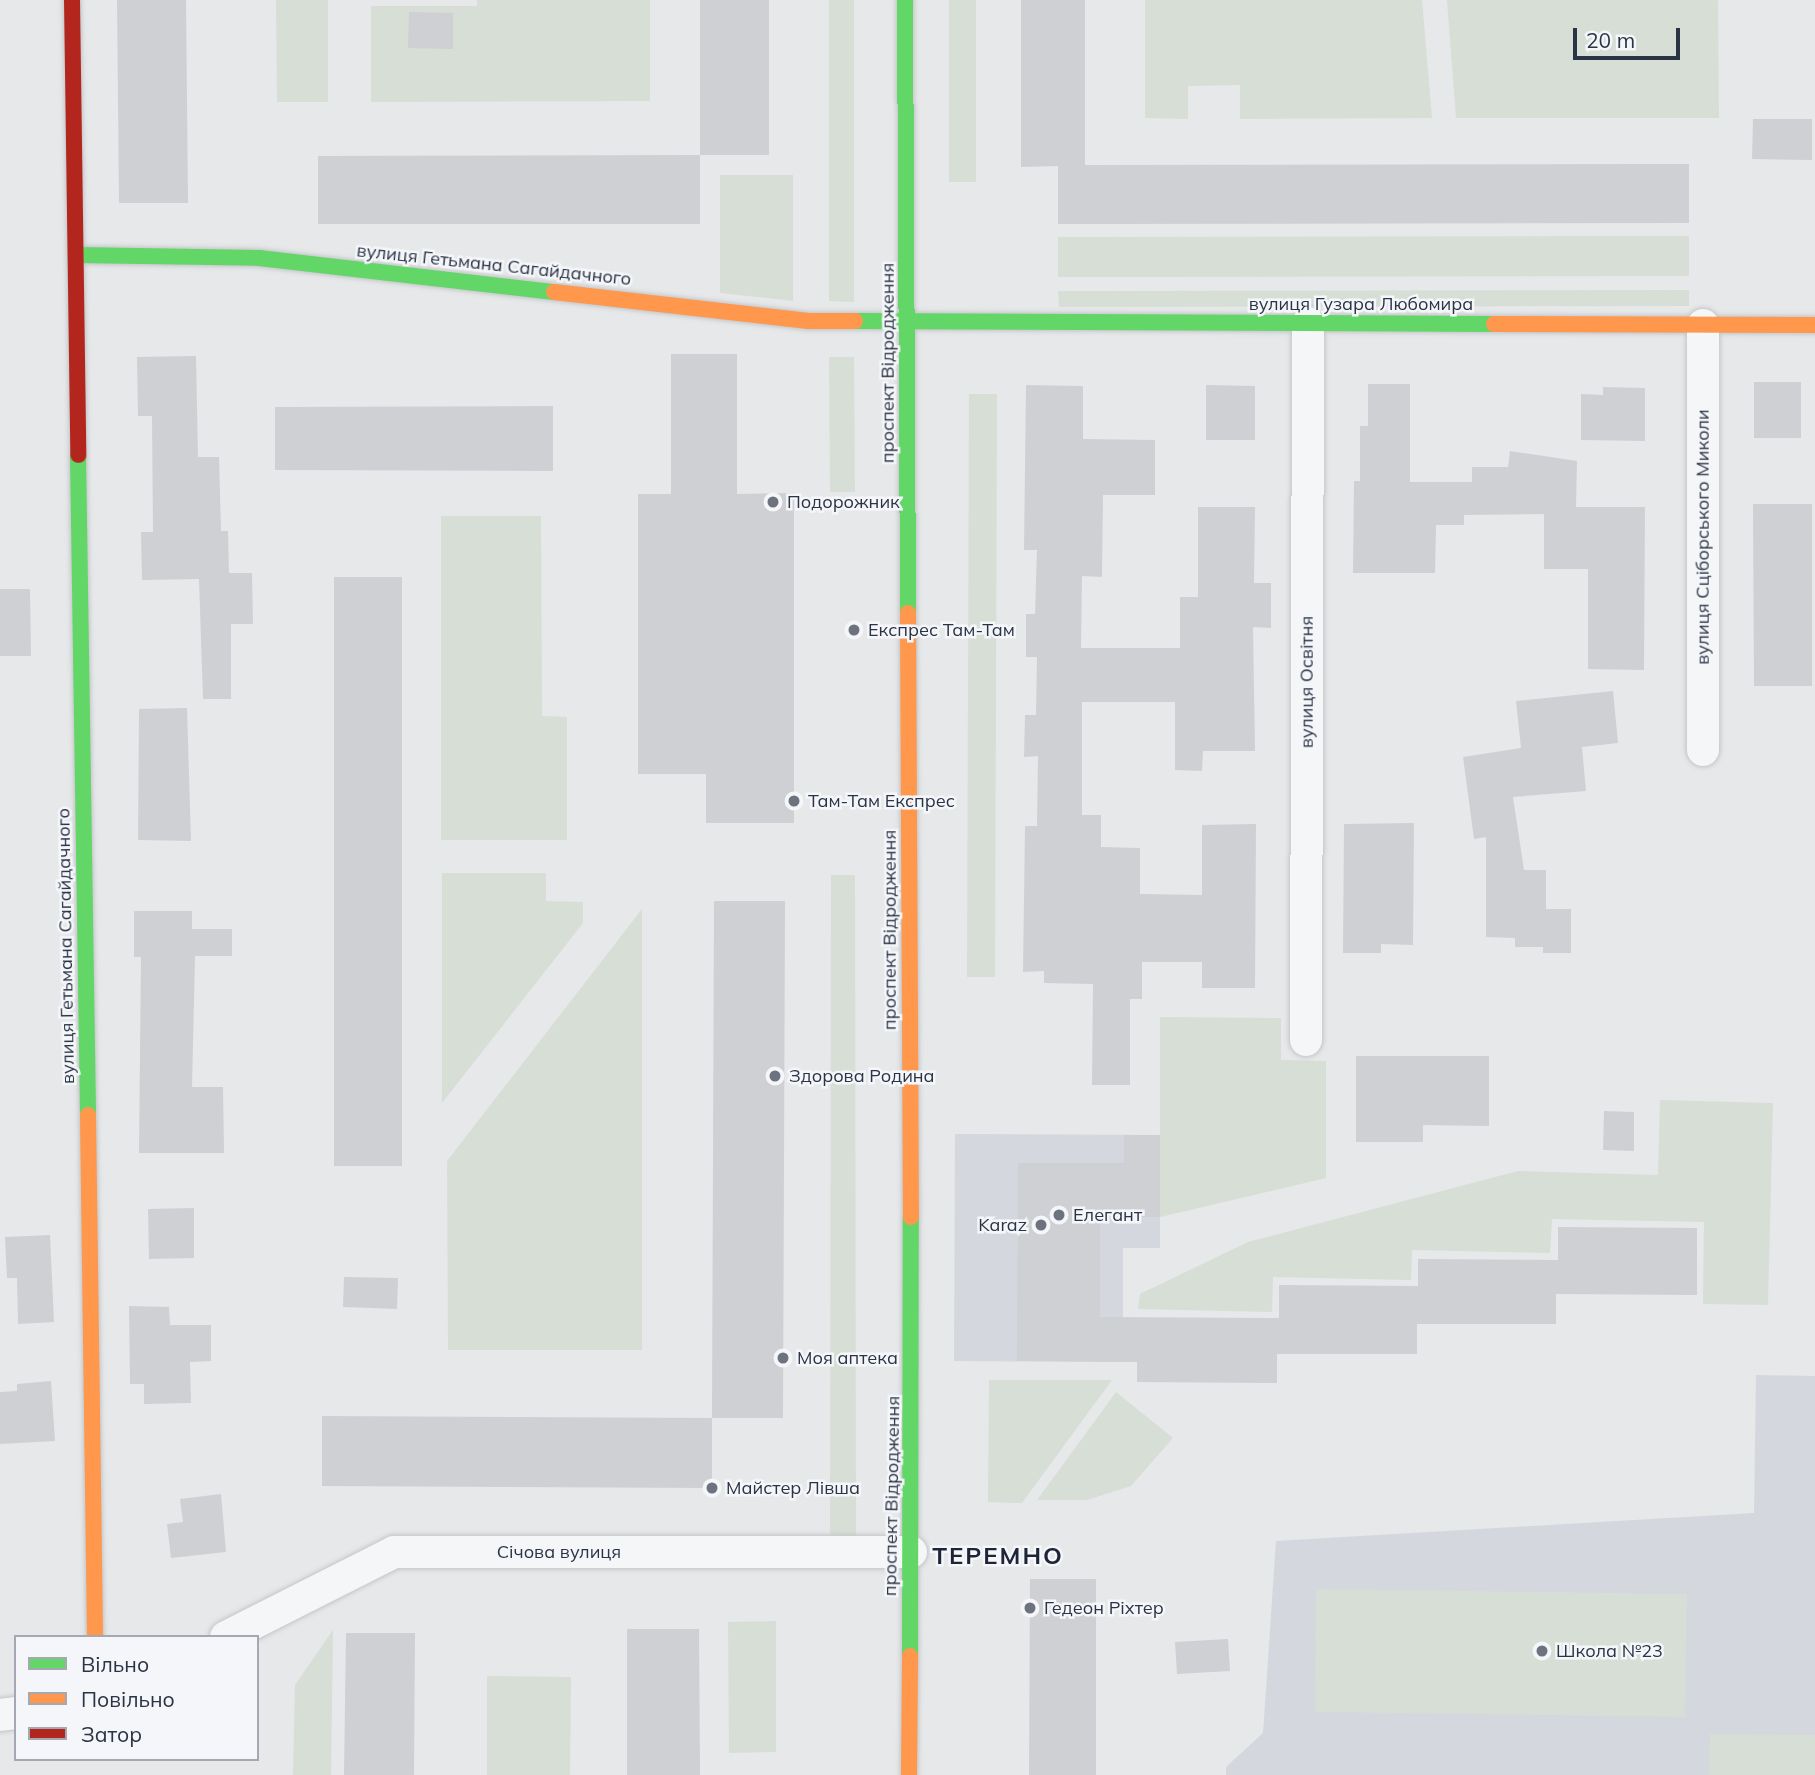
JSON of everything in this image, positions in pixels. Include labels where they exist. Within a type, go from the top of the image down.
[{"type":"street","name":"вулиця Гетьмана Сагайдачного","points":[[72,0],[96,1635]]},
{"type":"street","name":"проспект Відродження","points":[[905,0],[911,1552],[909,1775]]},
{"type":"street","name":"вулиця Гетьмана Сагайдачного","points":[[76,255],[259,258],[808,321],[907,322]]},
{"type":"street","name":"вулиця Гузара Любомира","points":[[907,322],[1815,325]]},
{"type":"street","name":"вулиця Освітня","points":[[1306,1040],[1308,323]]},
{"type":"street","name":"вулиця Сціборського Миколи","points":[[1703,325],[1703,750]]},
{"type":"street","name":"Січова вулиця","points":[[230,1635],[394,1552],[911,1552]]},
{"type":"shaded area","points":[[276,0],[328,0],[328,102],[277,102]]},
{"type":"shaded area","points":[[477,0],[650,0],[650,101],[371,102],[371,6],[477,6]]},
{"type":"shaded area","points":[[829,0],[854,0],[854,302],[829,301]]},
{"type":"shaded area","points":[[949,0],[976,0],[976,182],[949,182]]},
{"type":"shaded area","points":[[1145,0],[1422,0],[1432,118],[1240,119],[1240,85],[1188,86],[1188,119],[1145,118]]},
{"type":"shaded area","points":[[1447,0],[1718,0],[1719,118],[1456,118]]},
{"type":"shaded area","points":[[720,175],[793,175],[793,301],[720,293]]},
{"type":"shaded area","points":[[1689,236],[1689,276],[1058,277],[1058,237]]},
{"type":"shaded area","points":[[1689,290],[1689,306],[1059,307],[1058,291]]},
{"type":"shaded area","points":[[829,357],[854,357],[855,492],[830,492]]},
{"type":"shaded area","points":[[969,394],[997,394],[995,977],[967,977]]},
{"type":"shaded area","points":[[441,516],[541,516],[542,716],[567,717],[567,840],[441,840]]},
{"type":"shaded area","points":[[442,873],[546,873],[546,901],[583,902],[583,923],[442,1103]]},
{"type":"shaded area","points":[[831,875],[855,875],[856,1536],[830,1535]]},
{"type":"shaded area","points":[[642,909],[642,1350],[448,1350],[447,1161]]},
{"type":"shaded area","points":[[1160,1017],[1281,1018],[1281,1060],[1326,1061],[1326,1178],[1160,1217]]},
{"type":"shaded area","points":[[1660,1100],[1773,1103],[1768,1305],[1703,1304],[1704,1222],[1552,1219],[1550,1253],[1412,1250],[1411,1280],[1273,1277],[1272,1312],[1138,1309],[1140,1294],[1248,1242],[1518,1171],[1658,1175]]},
{"type":"shaded area","points":[[955,1134],[1160,1135],[1160,1248],[1123,1248],[1123,1362],[954,1361]]},
{"type":"shaded area","name":"Школа №23","points":[[1756,1375],[1815,1376],[1815,1775],[1226,1775],[1226,1767],[1263,1733],[1276,1541],[1754,1513]]},
{"type":"shaded area","points":[[989,1380],[1112,1380],[1022,1503],[988,1502]]},
{"type":"shaded area","points":[[1116,1392],[1173,1438],[1131,1486],[1087,1500],[1037,1500]]},
{"type":"shaded area","points":[[1316,1589],[1687,1594],[1685,1717],[1315,1712]]},
{"type":"shaded area","points":[[776,1621],[776,1752],[729,1753],[728,1622]]},
{"type":"shaded area","points":[[333,1630],[331,1775],[293,1775],[295,1685]]},
{"type":"shaded area","points":[[487,1676],[571,1677],[570,1775],[487,1775]]},
{"type":"shaded area","points":[[1710,1734],[1815,1735],[1815,1775],[1709,1775]]},
{"type":"building","points":[[117,0],[186,0],[188,203],[119,203]]},
{"type":"building","points":[[700,0],[769,0],[769,155],[700,155]]},
{"type":"building","points":[[1021,0],[1085,0],[1085,165],[1689,164],[1689,223],[1058,224],[1058,166],[1021,167]]},
{"type":"building","points":[[409,12],[453,13],[453,49],[408,48]]},
{"type":"building","points":[[1753,119],[1812,119],[1812,160],[1752,159]]},
{"type":"building","points":[[700,155],[700,224],[318,224],[318,156]]},
{"type":"building","points":[[671,354],[737,354],[737,494],[794,493],[794,823],[706,823],[706,774],[638,774],[638,494],[671,494]]},
{"type":"building","points":[[196,356],[198,457],[219,457],[221,531],[228,531],[229,573],[252,573],[253,624],[231,624],[231,699],[203,699],[199,579],[142,580],[141,532],[153,532],[152,416],[138,416],[137,357]]},
{"type":"building","points":[[1754,382],[1801,382],[1801,438],[1754,438]]},
{"type":"building","points":[[1368,384],[1410,384],[1410,482],[1472,482],[1472,467],[1508,467],[1510,451],[1577,461],[1576,507],[1645,507],[1644,670],[1588,669],[1588,569],[1544,569],[1544,514],[1464,515],[1464,525],[1436,525],[1435,573],[1353,573],[1354,481],[1360,481],[1360,426],[1368,426]]},
{"type":"building","points":[[1026,385],[1083,386],[1083,439],[1155,440],[1155,495],[1103,495],[1102,577],[1082,576],[1081,648],[1180,648],[1180,597],[1198,597],[1198,507],[1255,507],[1254,583],[1271,583],[1271,628],[1253,627],[1255,751],[1203,751],[1202,771],[1175,770],[1175,702],[1082,702],[1082,815],[1101,815],[1101,847],[1140,848],[1140,894],[1202,895],[1202,825],[1256,824],[1255,988],[1202,988],[1202,962],[1142,962],[1142,999],[1130,999],[1130,1085],[1092,1085],[1093,984],[1044,983],[1044,971],[1023,972],[1025,826],[1037,826],[1038,756],[1024,757],[1025,715],[1036,715],[1037,657],[1026,657],[1026,614],[1035,614],[1037,550],[1024,550]]},
{"type":"building","points":[[1206,385],[1255,386],[1255,440],[1206,440]]},
{"type":"building","points":[[1603,387],[1645,388],[1645,441],[1581,440],[1581,394],[1603,395]]},
{"type":"building","points":[[553,406],[553,471],[275,470],[275,407]]},
{"type":"building","points":[[1753,504],[1812,504],[1812,686],[1754,686]]},
{"type":"building","points":[[334,577],[402,577],[402,1166],[334,1166]]},
{"type":"building","points":[[0,589],[30,589],[31,656],[0,656]]},
{"type":"building","points":[[1613,691],[1618,743],[1582,747],[1586,791],[1513,797],[1524,870],[1546,870],[1546,909],[1571,909],[1571,953],[1543,953],[1543,947],[1515,947],[1515,938],[1486,937],[1486,837],[1474,839],[1463,757],[1521,748],[1516,701]]},
{"type":"building","points":[[187,708],[191,841],[138,840],[139,709]]},
{"type":"building","points":[[1414,823],[1413,945],[1381,944],[1381,953],[1343,953],[1344,824]]},
{"type":"building","points":[[714,901],[785,901],[783,1418],[712,1418]]},
{"type":"building","points":[[134,911],[192,911],[192,929],[232,929],[232,956],[195,956],[192,1087],[223,1087],[224,1153],[139,1153],[141,957],[134,957]]},
{"type":"building","points":[[1356,1056],[1489,1056],[1489,1126],[1423,1125],[1423,1142],[1356,1142]]},
{"type":"building","points":[[1604,1111],[1634,1112],[1634,1151],[1603,1150]]},
{"type":"building","points":[[1124,1135],[1160,1135],[1160,1217],[1100,1217],[1100,1317],[1279,1318],[1279,1285],[1418,1286],[1418,1259],[1558,1260],[1558,1227],[1697,1228],[1697,1295],[1556,1294],[1556,1324],[1417,1324],[1417,1354],[1277,1354],[1277,1383],[1137,1382],[1137,1362],[1017,1361],[1018,1163],[1124,1163]]},
{"type":"building","points":[[194,1208],[194,1258],[149,1259],[148,1209]]},
{"type":"building","points":[[50,1235],[54,1322],[18,1324],[17,1278],[7,1278],[5,1237]]},
{"type":"building","points":[[344,1277],[398,1278],[397,1309],[343,1307]]},
{"type":"building","points":[[129,1306],[169,1307],[170,1325],[211,1325],[211,1361],[190,1362],[191,1403],[144,1404],[144,1384],[130,1384]]},
{"type":"building","points":[[51,1381],[55,1441],[0,1444],[0,1392],[17,1391],[17,1384]]},
{"type":"building","points":[[322,1416],[712,1418],[712,1488],[322,1486]]},
{"type":"building","points":[[221,1494],[226,1552],[171,1558],[167,1524],[183,1522],[180,1499]]},
{"type":"building","points":[[1030,1579],[1096,1579],[1096,1775],[1029,1775]]},
{"type":"building","points":[[627,1629],[699,1629],[700,1775],[627,1775]]},
{"type":"building","points":[[346,1633],[415,1633],[414,1775],[344,1775]]},
{"type":"building","points":[[1228,1639],[1230,1671],[1177,1674],[1175,1642]]},
{"type":"traffic: fast","points":[[905,0],[908,613]]},
{"type":"traffic: fast","points":[[76,255],[259,258],[554,292]]},
{"type":"traffic: fast","points":[[855,321],[1494,324]]},
{"type":"traffic: fast","points":[[78,455],[88,1115]]},
{"type":"traffic: fast","points":[[910,1656],[911,1217]]},
{"type":"traffic: slow","points":[[554,292],[808,321],[855,321]]},
{"type":"traffic: slow","points":[[1494,324],[1815,325]]},
{"type":"traffic: slow","points":[[908,613],[911,1217]]},
{"type":"traffic: slow","points":[[88,1115],[95,1635]]},
{"type":"traffic: slow","points":[[909,1775],[910,1656]]},
{"type":"traffic: jam","points":[[72,0],[78,455]]},
{"type":"place","name":"Подорожник","points":[[773,502]]},
{"type":"place","name":"Експрес Там-Там","points":[[854,630]]},
{"type":"place","name":"Там-Там Експрес","points":[[794,801]]},
{"type":"place","name":"Здорова Родина","points":[[775,1076]]},
{"type":"place","name":"Елегант","points":[[1059,1215]]},
{"type":"place","name":"Karaz","points":[[1041,1225]]},
{"type":"place","name":"Моя аптека","points":[[783,1358]]},
{"type":"place","name":"Майстер Лівша","points":[[712,1488]]},
{"type":"place","name":"Гедеон Ріхтер","points":[[1030,1608]]},
{"type":"place","name":"Школа №23","points":[[1542,1651]]},
{"type":"district","name":"ТЕРЕМНО","points":[[998,1556]]}]
